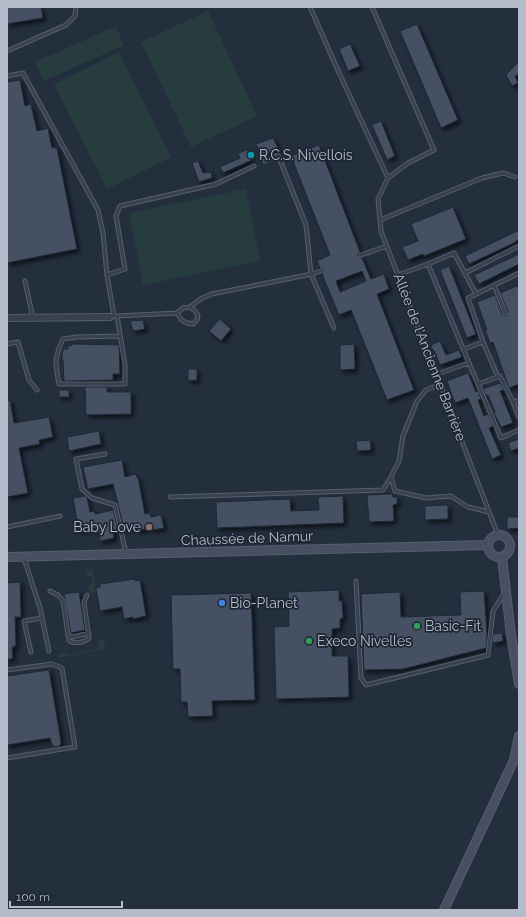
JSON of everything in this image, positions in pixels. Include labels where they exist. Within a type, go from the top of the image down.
[{"type":"main road","points":[[498,535],[504,536],[510,545],[510,550],[507,555],[496,557],[492,555],[488,545],[493,537],[498,535]]},
{"type":"main road","points":[[510,545],[519,544]]},
{"type":"main road","name":"Chaussée de Namur","points":[[7,557],[488,545]]},
{"type":"main road","points":[[502,557],[519,684]]},
{"type":"main road","points":[[444,910],[514,760],[519,736]]},
{"type":"street","points":[[7,318],[114,316]]},
{"type":"lane","points":[[7,51],[66,24],[75,16],[76,7]]},
{"type":"lane","points":[[310,7],[388,178]]},
{"type":"lane","name":"Allée de l'Ancienne Barrière","points":[[372,7],[434,150],[408,163],[388,178],[378,199],[382,232],[498,535]]},
{"type":"lane","points":[[7,76],[23,73],[98,210],[103,234],[107,275],[114,316],[120,336],[125,365],[125,384],[59,384],[56,370],[56,353],[63,339],[77,337],[120,336]]},
{"type":"lane","points":[[265,161],[278,155],[306,225],[311,274],[334,328]]},
{"type":"lane","points":[[107,275],[125,269],[116,216],[120,206],[216,184],[254,166]]},
{"type":"lane","points":[[380,220],[482,178],[503,173],[515,177]]},
{"type":"lane","points":[[362,255],[387,246]]},
{"type":"lane","points":[[465,273],[519,246]]},
{"type":"lane","points":[[398,275],[454,253],[476,294]]},
{"type":"lane","points":[[428,264],[501,438],[519,430]]},
{"type":"lane","points":[[114,316],[177,313],[183,308],[190,307],[202,298],[212,294],[321,271]]},
{"type":"lane","points":[[519,274],[468,298],[483,342],[498,377],[500,376],[519,417]]},
{"type":"lane","points":[[25,281],[33,318]]},
{"type":"lane","points":[[494,285],[505,313]]},
{"type":"lane","points":[[177,313],[182,321],[187,324],[192,324],[197,320],[198,315],[195,310],[190,307]]},
{"type":"lane","points":[[7,344],[18,342],[29,380],[37,390]]},
{"type":"lane","points":[[464,349],[483,342]]},
{"type":"lane","points":[[437,374],[469,363]]},
{"type":"lane","points":[[478,384],[498,377]]},
{"type":"lane","points":[[170,497],[383,490],[399,461],[403,436],[417,401],[426,390],[441,384]]},
{"type":"lane","points":[[513,402],[519,400]]},
{"type":"lane","points":[[105,454],[76,459],[82,489],[92,498],[115,505],[126,554]]},
{"type":"lane","points":[[391,477],[395,491],[426,498],[451,496],[468,507],[489,512]]},
{"type":"lane","points":[[7,527],[60,516]]},
{"type":"lane","points":[[23,557],[40,608],[49,651]]},
{"type":"lane","points":[[356,581],[361,678],[366,685],[488,655],[493,611],[506,591]]},
{"type":"lane","points":[[50,591],[58,595],[63,601],[69,641],[73,643],[86,641],[89,638],[84,602],[87,595]]},
{"type":"lane","points":[[31,652],[24,621],[42,618]]},
{"type":"lane","points":[[68,635],[73,637],[89,633]]},
{"type":"lane","points":[[7,670],[52,664],[62,668],[75,747],[7,758]]},
{"type":"green space","points":[[208,11],[257,116],[191,147],[141,42]]},
{"type":"green space","points":[[116,26],[124,45],[44,81],[35,62]]},
{"type":"green space","points":[[119,52],[171,157],[107,189],[54,84]]},
{"type":"green space","points":[[246,189],[260,261],[143,285],[129,213]]},
{"type":"green space","points":[[93,570],[96,593],[90,594],[88,586],[93,584],[92,576],[87,577],[86,571]]},
{"type":"green space","points":[[104,638],[105,649],[59,658],[58,655],[68,653],[69,655],[98,649],[97,643]]},
{"type":"building","points":[[7,7],[41,7],[43,18],[7,24]]},
{"type":"building","points":[[417,24],[458,120],[441,128],[400,31]]},
{"type":"building","points":[[350,44],[360,66],[348,71],[339,49]]},
{"type":"building","points":[[519,61],[519,74],[515,76],[518,83],[512,86],[506,75]]},
{"type":"building","points":[[20,80],[25,106],[31,104],[37,131],[48,128],[52,148],[57,148],[77,249],[7,263],[7,82]]},
{"type":"building","points":[[381,121],[395,156],[387,160],[372,125]]},
{"type":"building","points":[[273,138],[278,148],[261,156],[256,144]]},
{"type":"building","points":[[319,145],[360,252],[358,256],[362,258],[371,279],[384,274],[389,289],[377,294],[414,390],[387,400],[351,310],[339,315],[322,274],[324,270],[320,268],[317,261],[330,255],[291,156]],"holes":[[[362,271],[366,281],[340,292],[336,281]]]},
{"type":"building","points":[[247,150],[252,160],[223,173],[220,167],[240,158],[238,153]]},
{"type":"building","points":[[198,161],[203,173],[211,172],[212,178],[199,182],[192,163]]},
{"type":"building","points":[[453,207],[466,239],[424,256],[423,254],[408,260],[402,247],[418,241],[411,224]]},
{"type":"building","points":[[519,230],[519,239],[514,243],[469,264],[465,256]]},
{"type":"building","points":[[519,254],[519,264],[479,284],[474,275]]},
{"type":"building","points":[[449,266],[476,334],[467,338],[440,270]]},
{"type":"building","points":[[517,286],[519,290],[519,384],[509,388],[493,342],[490,343],[485,330],[487,330],[477,302],[495,295],[502,314],[506,316],[508,312],[500,293]]},
{"type":"building","points":[[220,319],[231,329],[221,341],[209,331]]},
{"type":"building","points":[[143,320],[145,329],[133,331],[130,321]]},
{"type":"building","points":[[440,341],[446,355],[459,350],[462,357],[440,365],[431,345]]},
{"type":"building","points":[[72,344],[119,345],[120,374],[113,374],[113,380],[64,381],[62,353],[63,349],[68,349],[68,346]]},
{"type":"building","points":[[354,344],[355,369],[340,370],[340,345]]},
{"type":"building","points":[[188,369],[197,369],[197,380],[188,381]]},
{"type":"building","points":[[468,373],[476,392],[478,391],[481,399],[478,400],[484,416],[488,414],[493,426],[489,428],[501,455],[492,459],[468,398],[455,403],[447,381]]},
{"type":"building","points":[[500,383],[504,390],[500,391],[513,423],[501,427],[494,413],[495,412],[488,395],[486,396],[483,389]]},
{"type":"building","points":[[85,387],[107,387],[107,392],[131,392],[131,414],[86,415]]},
{"type":"building","points":[[59,390],[69,390],[69,397],[59,397]]},
{"type":"building","points":[[10,400],[14,423],[49,417],[53,437],[39,440],[40,444],[19,448],[28,493],[7,497],[7,401]]},
{"type":"building","points":[[99,431],[101,444],[69,451],[67,437]]},
{"type":"building","points":[[519,439],[519,448],[511,451],[508,443]]},
{"type":"building","points":[[370,440],[371,450],[357,451],[356,441]]},
{"type":"building","points":[[122,460],[125,477],[136,474],[137,478],[138,477],[145,514],[150,513],[151,517],[161,515],[164,528],[153,530],[152,528],[136,531],[135,527],[124,529],[113,484],[88,489],[83,467]]},
{"type":"building","points":[[392,494],[393,497],[397,497],[397,504],[393,505],[394,521],[369,522],[367,495]]},
{"type":"building","points":[[343,496],[344,523],[217,528],[216,502],[290,499],[291,511],[319,510],[318,497]]},
{"type":"building","points":[[87,497],[90,512],[94,511],[95,514],[113,510],[118,530],[113,531],[114,538],[100,541],[97,528],[79,531],[73,498]]},
{"type":"building","points":[[448,505],[448,519],[425,520],[425,506]]},
{"type":"building","points":[[507,517],[519,517],[519,528],[507,529]]},
{"type":"building","points":[[135,579],[135,581],[140,580],[146,616],[133,619],[133,617],[124,619],[122,607],[100,611],[96,588],[100,587],[100,584]]},
{"type":"building","points":[[20,582],[21,617],[15,617],[16,645],[15,647],[12,647],[13,658],[7,660],[7,583]]},
{"type":"building","points":[[339,590],[339,601],[342,601],[343,618],[340,619],[340,628],[332,629],[332,656],[348,656],[349,697],[276,699],[274,627],[289,626],[288,592]]},
{"type":"building","points":[[484,591],[487,635],[486,648],[403,669],[364,670],[361,594],[400,592],[401,617],[461,615],[460,592]]},
{"type":"building","points":[[79,592],[85,630],[71,633],[64,594]]},
{"type":"building","points":[[251,593],[255,700],[212,701],[213,716],[188,717],[187,702],[181,702],[180,669],[173,669],[171,595]]},
{"type":"building","points":[[502,633],[503,641],[492,643],[493,634]]},
{"type":"building","points":[[49,670],[61,742],[60,746],[53,747],[50,738],[7,745],[7,676]]},
{"type":"place","name":"R.C.S. Nivellois","points":[[251,155]]},
{"type":"place","name":"Baby Love","points":[[149,527]]},
{"type":"place","name":"Bio-Planet","points":[[222,603]]},
{"type":"place","name":"Basic-Fit","points":[[417,626]]},
{"type":"place","name":"Execo Nivelles","points":[[309,641]]}]
